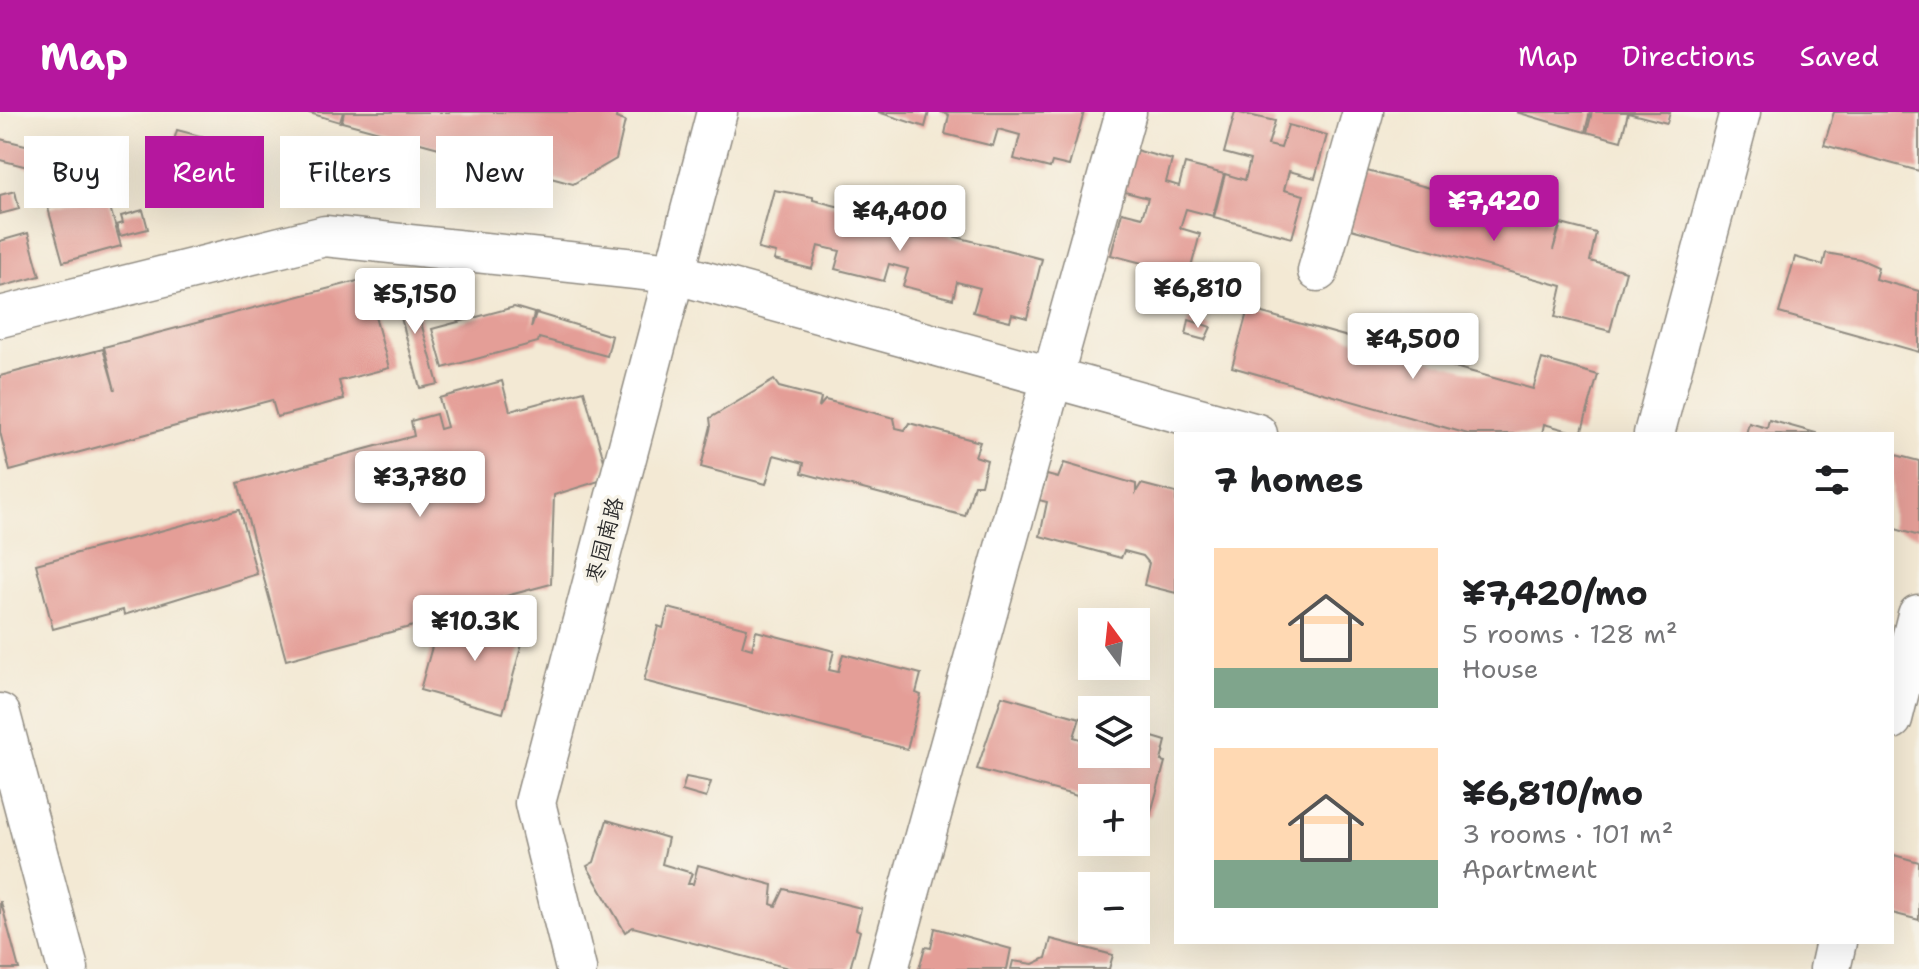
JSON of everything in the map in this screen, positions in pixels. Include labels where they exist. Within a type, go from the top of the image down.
[{"type":"street","name":"枣园南路","points":[[576,969],[535,803],[717,112]]},
{"type":"street","points":[[888,969],[1126,112]]},
{"type":"street","points":[[1318,271],[1363,112]]},
{"type":"street","points":[[1655,432],[1740,112]]},
{"type":"street","points":[[0,317],[325,236],[673,273],[1250,432]]},
{"type":"street","points":[[1894,707],[1910,613]]},
{"type":"street","points":[[0,714],[68,969]]},
{"type":"street","points":[[1830,969],[1836,944]]},
{"type":"building","points":[[306,112],[343,112],[340,122]]},
{"type":"building","points":[[344,112],[617,112],[616,118],[625,121],[616,159],[573,184],[553,179],[553,136],[436,136],[436,147],[420,143],[420,136],[394,136],[342,122]]},
{"type":"building","points":[[878,112],[929,112],[925,127]]},
{"type":"building","points":[[940,112],[1084,112],[1069,166],[1052,162],[1050,168],[1014,159],[1020,135],[998,129],[993,146],[945,134],[949,115]]},
{"type":"building","points":[[1235,112],[1275,121],[1268,145],[1281,148],[1288,125],[1327,135],[1315,178],[1289,171],[1284,190],[1304,195],[1292,238],[1214,217],[1225,174],[1245,180],[1250,160],[1224,153]]},
{"type":"building","points":[[1516,112],[1590,112],[1585,132]]},
{"type":"building","points":[[1592,112],[1670,112],[1667,123],[1628,113],[1621,141],[1587,132]]},
{"type":"building","points":[[1834,112],[1919,112],[1919,171],[1824,145]]},
{"type":"building","points":[[177,130],[200,136],[175,136]]},
{"type":"building","points":[[0,139],[24,145],[24,166],[0,160]]},
{"type":"building","points":[[1132,149],[1172,160],[1166,182],[1179,186],[1185,164],[1224,174],[1213,216],[1186,209],[1180,228],[1200,234],[1189,275],[1111,255],[1122,212],[1142,217],[1148,198],[1121,191]]},
{"type":"building","points":[[1367,171],[1560,223],[1553,250],[1561,224],[1596,233],[1590,261],[1626,271],[1610,331],[1555,317],[1562,286],[1351,229]]},
{"type":"building","points":[[774,190],[813,197],[813,200],[1042,259],[1027,318],[1012,314],[1010,321],[973,312],[980,288],[957,282],[953,299],[903,286],[908,269],[889,264],[884,281],[835,269],[840,251],[818,246],[812,269],[774,260],[776,253],[758,249]]},
{"type":"building","points":[[15,191],[19,209],[0,214],[0,195]]},
{"type":"building","points":[[48,208],[110,208],[121,246],[63,262]]},
{"type":"building","points":[[143,210],[148,229],[120,236],[117,225],[123,223],[121,216]]},
{"type":"building","points":[[28,233],[40,276],[0,287],[0,241]]},
{"type":"building","points":[[1826,253],[1860,259],[1878,267],[1875,279],[1919,291],[1919,352],[1779,313],[1795,257],[1823,265]]},
{"type":"building","points":[[365,279],[389,368],[339,381],[344,399],[277,417],[272,400],[10,471],[0,432],[0,376],[103,349],[115,390],[104,347]]},
{"type":"building","points":[[410,283],[438,384],[420,388],[393,288]]},
{"type":"building","points":[[514,307],[534,313],[531,328],[536,313],[612,336],[607,356],[539,338],[538,342],[443,368],[432,329]]},
{"type":"building","points":[[1248,309],[1533,389],[1542,359],[1598,375],[1582,432],[1544,424],[1542,432],[1461,432],[1232,367]]},
{"type":"building","points":[[1189,320],[1211,327],[1205,340],[1186,335]]},
{"type":"building","points":[[774,380],[779,387],[821,398],[819,407],[825,400],[894,418],[896,428],[905,430],[909,423],[980,442],[975,456],[987,460],[981,485],[974,485],[965,516],[802,473],[804,463],[774,455],[766,484],[701,467],[711,426],[710,418]]},
{"type":"building","points":[[502,381],[510,411],[584,391],[605,464],[599,481],[554,495],[551,584],[461,608],[462,613],[286,660],[238,483],[414,436],[411,421],[436,414],[440,429],[447,427],[439,398]]},
{"type":"building","points":[[1769,420],[1812,432],[1747,432],[1749,423],[1767,428]]},
{"type":"building","points":[[1894,455],[1919,461],[1919,536],[1894,529]]},
{"type":"building","points":[[1064,463],[1136,484],[1136,492],[1141,484],[1174,492],[1174,592],[1144,585],[1149,563],[1143,556],[1124,551],[1121,558],[1040,536],[1047,502],[1039,500],[1047,475],[1058,478]]},
{"type":"building","points":[[239,510],[257,574],[124,615],[123,610],[53,629],[36,564]]},
{"type":"building","points":[[668,608],[747,628],[742,646],[752,649],[756,631],[834,651],[829,670],[838,672],[843,654],[921,674],[916,693],[921,695],[907,749],[644,681],[658,626],[663,628]]},
{"type":"building","points":[[471,614],[526,629],[503,713],[420,690],[438,625],[465,633]]},
{"type":"building","points":[[1002,696],[1078,717],[1074,737],[1078,738],[1078,768],[1150,768],[1150,736],[1166,741],[1161,761],[1165,762],[1150,816],[1150,784],[1078,784],[1078,796],[977,769]]},
{"type":"building","points":[[686,777],[711,782],[706,798],[682,791]]},
{"type":"building","points":[[607,820],[668,838],[662,864],[692,873],[688,884],[693,884],[698,865],[773,885],[771,904],[776,906],[784,889],[861,908],[856,929],[860,931],[850,969],[792,969],[633,927],[625,932],[587,866],[594,862]]},
{"type":"building","points":[[1894,855],[1919,862],[1919,920],[1894,914]]},
{"type":"building","points":[[1,902],[19,969],[0,969]]},
{"type":"building","points":[[935,928],[1011,949],[1007,969],[919,969],[925,947],[931,948]]},
{"type":"building","points":[[1051,939],[1113,955],[1109,969],[1011,969],[1013,961],[1033,964],[1046,958]]}]
